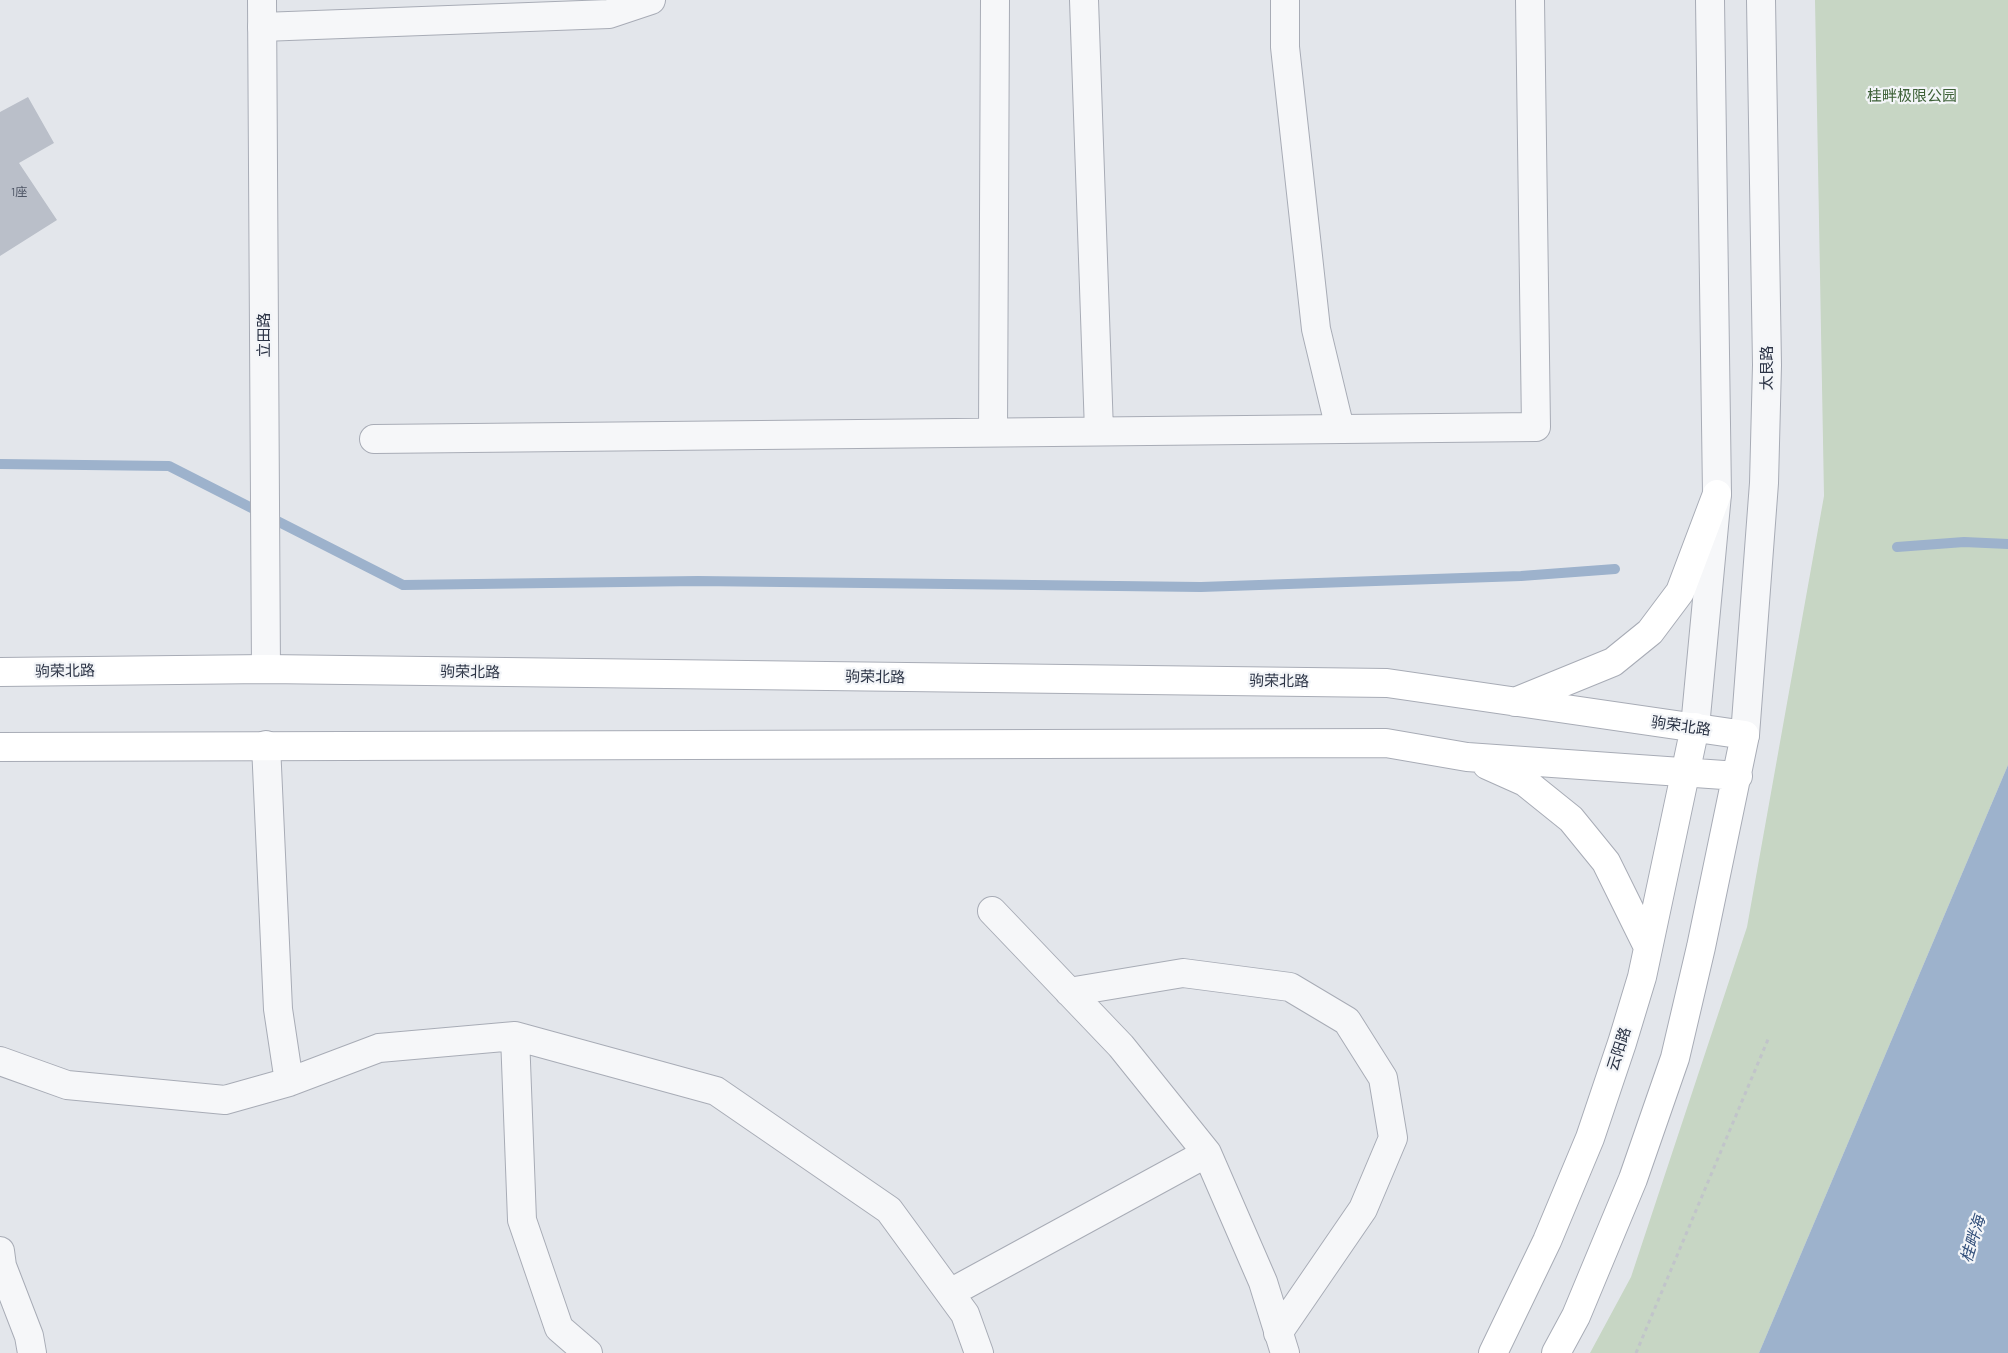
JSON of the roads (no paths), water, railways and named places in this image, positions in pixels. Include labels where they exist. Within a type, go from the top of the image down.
[{"type":"main road","points":[[1513,703],[1613,662],[1650,632],[1680,592],[1717,494]]},
{"type":"main road","name":"驹荣北路","points":[[0,672],[266,669],[1387,683],[1513,703],[1745,735]]},
{"type":"main road","name":"云阳路","points":[[1493,1353],[1547,1241],[1590,1138],[1642,977],[1687,774],[1695,727]]},
{"type":"main road","points":[[1556,1353],[1576,1316],[1633,1179],[1675,1058],[1745,769],[1745,735]]},
{"type":"main road","points":[[0,747],[1386,743],[1467,757],[1687,774],[1745,769]]},
{"type":"main road","points":[[1467,757],[1525,782],[1571,819],[1606,862],[1648,946]]},
{"type":"street","name":"立田路","points":[[262,0],[266,669]]},
{"type":"street","points":[[262,27],[609,14],[651,0]]},
{"type":"street","points":[[993,432],[995,0]]},
{"type":"street","points":[[1084,0],[1099,431]]},
{"type":"street","points":[[1284,0],[1284,47],[1316,329],[1340,429]]},
{"type":"street","points":[[374,439],[1536,427],[1530,0]]},
{"type":"street","points":[[1695,727],[1717,494],[1710,0]]},
{"type":"street","name":"太艮路","points":[[1745,735],[1764,483],[1767,385],[1761,0]]},
{"type":"street","points":[[266,745],[278,1009],[288,1082]]},
{"type":"street","points":[[992,911],[1121,1046],[1207,1153],[1263,1282],[1282,1343]]},
{"type":"street","points":[[1070,992],[1183,973],[1290,987],[1347,1021],[1383,1078],[1393,1138],[1363,1209],[1282,1343]]},
{"type":"street","points":[[515,1036],[522,1220],[559,1328],[588,1353]]},
{"type":"street","points":[[2,1070],[67,1085],[225,1100],[288,1082],[379,1048],[515,1036],[716,1091],[889,1210],[965,1314],[978,1353]]},
{"type":"street","points":[[950,1293],[1207,1153]]},
{"type":"street","points":[[0,1251],[2,1266],[29,1336],[32,1353]]},
{"type":"water","name":"桂畔海","points":[[2008,765],[2008,1353],[1759,1353]]},
{"type":"waterway","points":[[0,464],[169,466],[403,585],[698,581],[1201,587],[1521,576],[1615,569]]},
{"type":"waterway","points":[[1897,547],[1964,542],[2008,544]]},
{"type":"park label","name":"桂畔极限公园","points":[[1912,96]]}]
